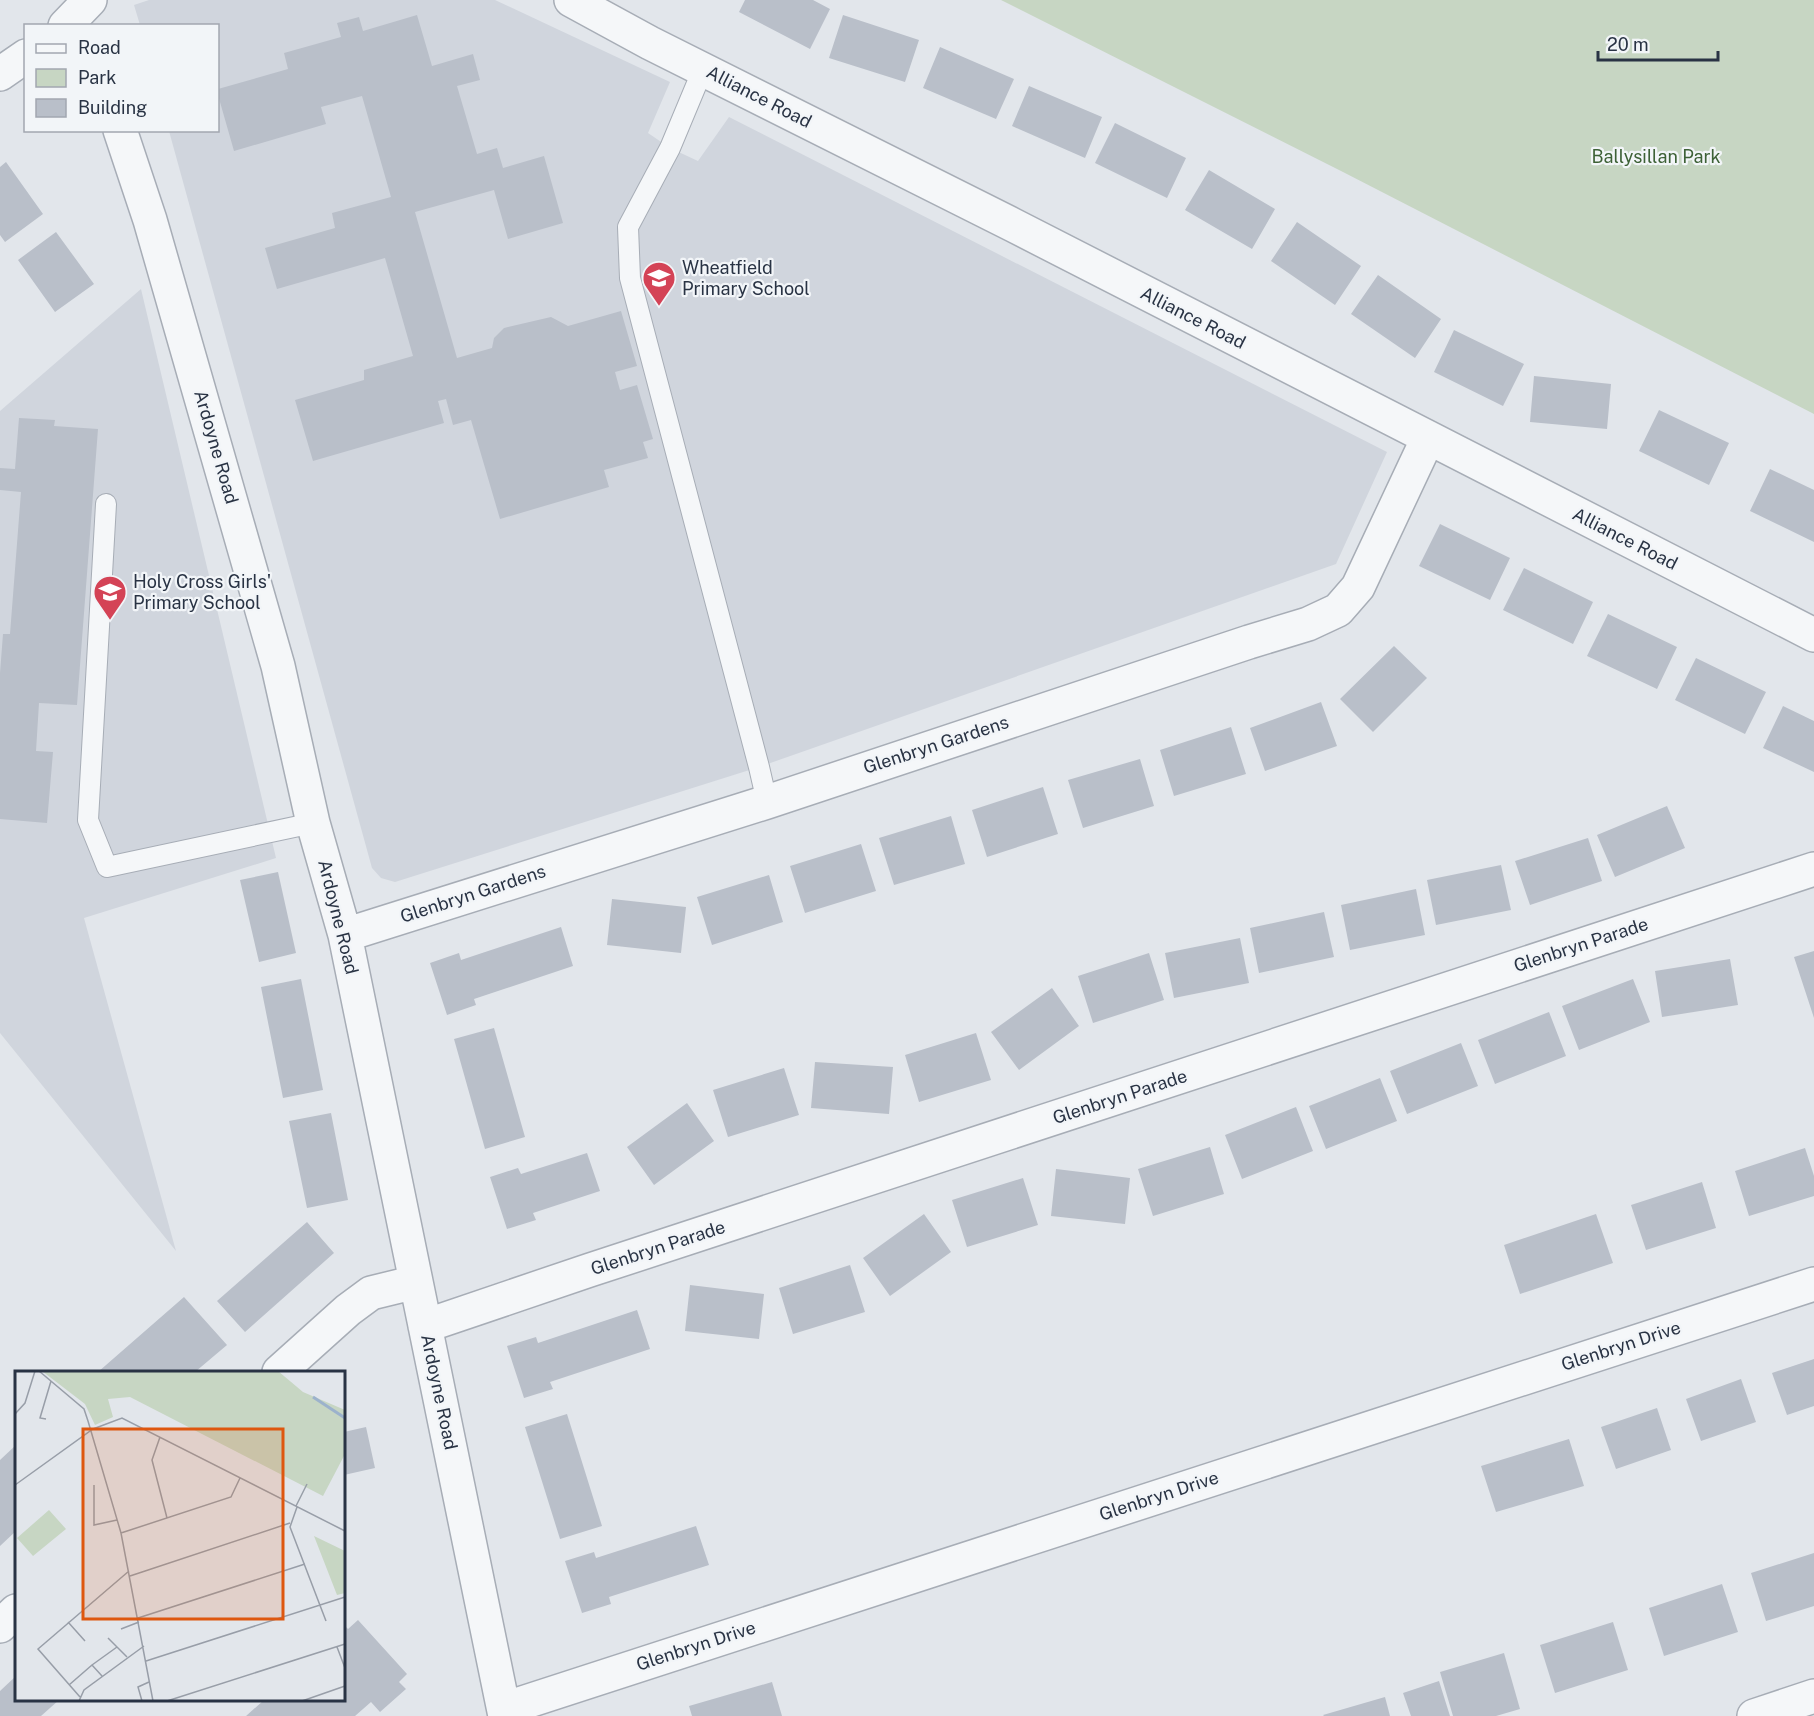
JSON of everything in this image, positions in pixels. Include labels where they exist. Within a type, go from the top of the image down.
[{"type":"street","name":"Alliance Road","points":[[571,0],[1814,635]]},
{"type":"street","points":[[0,74],[24,57]]},
{"type":"street","name":"Ardoyne Road","points":[[121,132],[150,220],[275,655],[314,823],[345,935],[504,1713]]},
{"type":"street","name":"Glenbryn Gardens","points":[[345,935],[767,802],[1308,624],[1338,610],[1358,587],[1428,438]]},
{"type":"street","name":"Glenbryn Parade","points":[[425,1326],[1814,869]]},
{"type":"street","points":[[280,1371],[348,1310],[371,1293],[416,1282]]},
{"type":"street","name":"Glenbryn Drive","points":[[504,1713],[1814,1284]]},
{"type":"street","points":[[0,1626],[15,1612]]},
{"type":"street","points":[[1754,1716],[1814,1696]]},
{"type":"lane","points":[[704,69],[670,148],[628,227],[630,278],[767,802]]},
{"type":"lane","points":[[106,504],[88,820],[107,867],[314,823]]},
{"type":"shaded area","name":"Wheatfield Primary School","points":[[149,0],[495,0],[670,82],[648,133],[670,148],[698,161],[729,117],[1387,452],[1336,564],[759,767],[395,882],[381,878],[372,868],[169,132],[219,132],[219,24],[140,24],[134,5]]},
{"type":"shaded area","name":"Holy Cross Girls' Primary School","points":[[141,289],[276,858],[84,918],[176,1251],[0,1033],[0,411]]},
{"type":"green space","name":"Ballysillan Park","points":[[1001,0],[1814,0],[1814,414],[1343,172]]},
{"type":"building","points":[[745,0],[813,0],[830,9],[810,49],[739,12]]},
{"type":"building","points":[[417,15],[432,66],[473,54],[480,80],[457,86],[477,154],[497,148],[503,168],[544,156],[563,223],[508,239],[494,190],[415,212],[457,358],[492,348],[494,338],[504,328],[551,317],[568,326],[621,311],[637,366],[615,372],[620,390],[637,385],[653,439],[643,442],[648,458],[604,470],[609,487],[500,519],[471,420],[453,425],[446,399],[438,401],[444,423],[313,461],[295,400],[364,380],[364,370],[413,356],[385,258],[277,289],[265,248],[335,228],[332,213],[391,197],[362,96],[321,107],[326,124],[234,151],[219,98],[219,89],[288,69],[284,53],[341,37],[337,23],[359,17],[363,31]]},
{"type":"building","points":[[843,15],[919,40],[905,82],[829,58]]},
{"type":"building","points":[[940,47],[1014,79],[996,119],[923,88]]},
{"type":"building","points":[[1029,86],[1102,117],[1085,158],[1012,126]]},
{"type":"building","points":[[1115,123],[1186,158],[1167,198],[1095,163]]},
{"type":"building","points":[[6,162],[43,214],[5,242],[0,235],[0,167]]},
{"type":"building","points":[[1209,170],[1275,209],[1252,249],[1185,210]]},
{"type":"building","points":[[1297,222],[1361,266],[1335,305],[1271,261]]},
{"type":"building","points":[[56,232],[94,284],[55,312],[18,260]]},
{"type":"building","points":[[1378,275],[1441,319],[1415,358],[1351,314]]},
{"type":"building","points":[[1454,330],[1524,364],[1503,406],[1434,372]]},
{"type":"building","points":[[1534,376],[1611,384],[1607,429],[1530,422]]},
{"type":"building","points":[[1659,410],[1729,443],[1709,485],[1639,451]]},
{"type":"building","points":[[19,418],[55,420],[54,426],[98,429],[77,705],[39,703],[36,751],[53,752],[47,823],[0,819],[0,673],[3,634],[10,634],[21,492],[0,490],[0,468],[15,469]]},
{"type":"building","points":[[1770,469],[1814,490],[1814,542],[1750,511]]},
{"type":"building","points":[[1440,524],[1510,558],[1490,600],[1419,566]]},
{"type":"building","points":[[1524,568],[1593,602],[1573,644],[1503,610]]},
{"type":"building","points":[[1608,614],[1677,647],[1657,689],[1587,656]]},
{"type":"building","points":[[1394,646],[1427,678],[1373,732],[1340,699]]},
{"type":"building","points":[[1696,658],[1766,692],[1745,734],[1675,700]]},
{"type":"building","points":[[1321,702],[1337,746],[1265,771],[1250,728]]},
{"type":"building","points":[[1783,706],[1814,721],[1814,772],[1763,748]]},
{"type":"building","points":[[1231,727],[1246,774],[1174,796],[1160,750]]},
{"type":"building","points":[[1140,759],[1154,806],[1083,828],[1068,780]]},
{"type":"building","points":[[1043,787],[1058,834],[987,857],[972,810]]},
{"type":"building","points":[[1667,806],[1685,848],[1615,877],[1597,835]]},
{"type":"building","points":[[951,816],[965,864],[894,885],[879,838]]},
{"type":"building","points":[[1588,838],[1602,881],[1530,905],[1515,861]]},
{"type":"building","points":[[861,844],[876,891],[805,913],[790,866]]},
{"type":"building","points":[[1501,865],[1511,910],[1436,925],[1427,880]]},
{"type":"building","points":[[278,872],[296,953],[259,962],[240,880]]},
{"type":"building","points":[[769,875],[783,922],[712,945],[697,897]]},
{"type":"building","points":[[1416,889],[1425,935],[1350,950],[1341,905]]},
{"type":"building","points":[[612,899],[686,907],[681,953],[607,945]]},
{"type":"building","points":[[1324,912],[1334,957],[1259,973],[1250,928]]},
{"type":"building","points":[[561,927],[573,966],[474,999],[476,1005],[447,1015],[430,963],[459,953],[461,960]]},
{"type":"building","points":[[1240,938],[1249,983],[1174,998],[1165,953]]},
{"type":"building","points":[[1814,951],[1814,1018],[1794,957]]},
{"type":"building","points":[[1149,953],[1164,1000],[1093,1023],[1078,976]]},
{"type":"building","points":[[1730,959],[1738,1005],[1662,1017],[1655,971]]},
{"type":"building","points":[[301,979],[323,1090],[283,1098],[261,987]]},
{"type":"building","points":[[1633,979],[1650,1022],[1579,1050],[1562,1006]]},
{"type":"building","points":[[1052,988],[1079,1026],[1019,1070],[991,1032]]},
{"type":"building","points":[[1549,1012],[1566,1056],[1495,1084],[1478,1040]]},
{"type":"building","points":[[494,1028],[525,1137],[485,1149],[454,1039]]},
{"type":"building","points":[[976,1033],[991,1080],[919,1102],[905,1055]]},
{"type":"building","points":[[1461,1043],[1478,1086],[1407,1114],[1390,1071]]},
{"type":"building","points":[[815,1062],[893,1067],[889,1114],[811,1108]]},
{"type":"building","points":[[784,1068],[799,1115],[728,1137],[713,1090]]},
{"type":"building","points":[[1380,1078],[1397,1121],[1326,1149],[1309,1106]]},
{"type":"building","points":[[687,1103],[714,1141],[654,1185],[627,1147]]},
{"type":"building","points":[[1296,1107],[1313,1151],[1242,1179],[1225,1135]]},
{"type":"building","points":[[331,1113],[348,1200],[307,1208],[289,1121]]},
{"type":"building","points":[[1210,1147],[1224,1194],[1153,1216],[1138,1169]]},
{"type":"building","points":[[1805,1148],[1814,1176],[1814,1196],[1749,1216],[1735,1171]]},
{"type":"building","points":[[587,1153],[600,1191],[533,1213],[536,1220],[507,1229],[490,1177],[518,1168],[521,1174]]},
{"type":"building","points":[[1056,1169],[1130,1178],[1125,1224],[1051,1216]]},
{"type":"building","points":[[1023,1178],[1038,1225],[967,1247],[952,1200]]},
{"type":"building","points":[[1702,1182],[1716,1228],[1646,1250],[1631,1205]]},
{"type":"building","points":[[924,1214],[951,1252],[890,1296],[863,1258]]},
{"type":"building","points":[[1596,1214],[1613,1263],[1520,1294],[1504,1245]]},
{"type":"building","points":[[307,1222],[334,1253],[245,1332],[217,1301]]},
{"type":"building","points":[[850,1265],[865,1312],[793,1334],[779,1288]]},
{"type":"building","points":[[690,1285],[764,1294],[759,1339],[685,1331]]},
{"type":"building","points":[[184,1297],[227,1345],[196,1371],[99,1371]]},
{"type":"building","points":[[637,1310],[650,1349],[550,1382],[553,1389],[524,1398],[507,1346],[536,1337],[538,1343]]},
{"type":"building","points":[[1814,1359],[1814,1406],[1787,1415],[1772,1373]]},
{"type":"building","points":[[1741,1379],[1756,1422],[1701,1441],[1686,1399]]},
{"type":"building","points":[[1657,1408],[1671,1450],[1616,1469],[1601,1427]]},
{"type":"building","points":[[567,1414],[602,1526],[560,1539],[525,1427]]},
{"type":"building","points":[[366,1427],[375,1468],[345,1475],[345,1432]]},
{"type":"building","points":[[1569,1439],[1584,1486],[1496,1512],[1481,1466]]},
{"type":"building","points":[[15,1446],[15,1532],[0,1546],[0,1460]]},
{"type":"building","points":[[696,1526],[709,1565],[609,1597],[611,1604],[582,1613],[565,1561],[594,1552],[596,1558]]},
{"type":"building","points":[[1814,1553],[1814,1606],[1766,1621],[1751,1573]]},
{"type":"building","points":[[1722,1584],[1738,1632],[1664,1656],[1649,1608]]},
{"type":"building","points":[[358,1620],[407,1674],[399,1682],[406,1689],[380,1712],[371,1702],[355,1716],[246,1716],[263,1701],[345,1701],[345,1626],[348,1629]]},
{"type":"building","points":[[1613,1622],[1628,1670],[1555,1693],[1540,1645]]},
{"type":"building","points":[[1504,1653],[1520,1709],[1496,1716],[1453,1716],[1440,1672]]},
{"type":"building","points":[[15,1677],[15,1701],[58,1701],[41,1716],[0,1716],[0,1691]]},
{"type":"building","points":[[1439,1681],[1450,1716],[1411,1716],[1403,1693]]},
{"type":"building","points":[[772,1682],[782,1716],[692,1716],[689,1706]]},
{"type":"building","points":[[1385,1697],[1390,1716],[1323,1715]]},
{"type":"place","name":"Wheatfield Primary School","points":[[659,307]]},
{"type":"place","name":"Holy Cross Girls' Primary School","points":[[110,621]]}]
